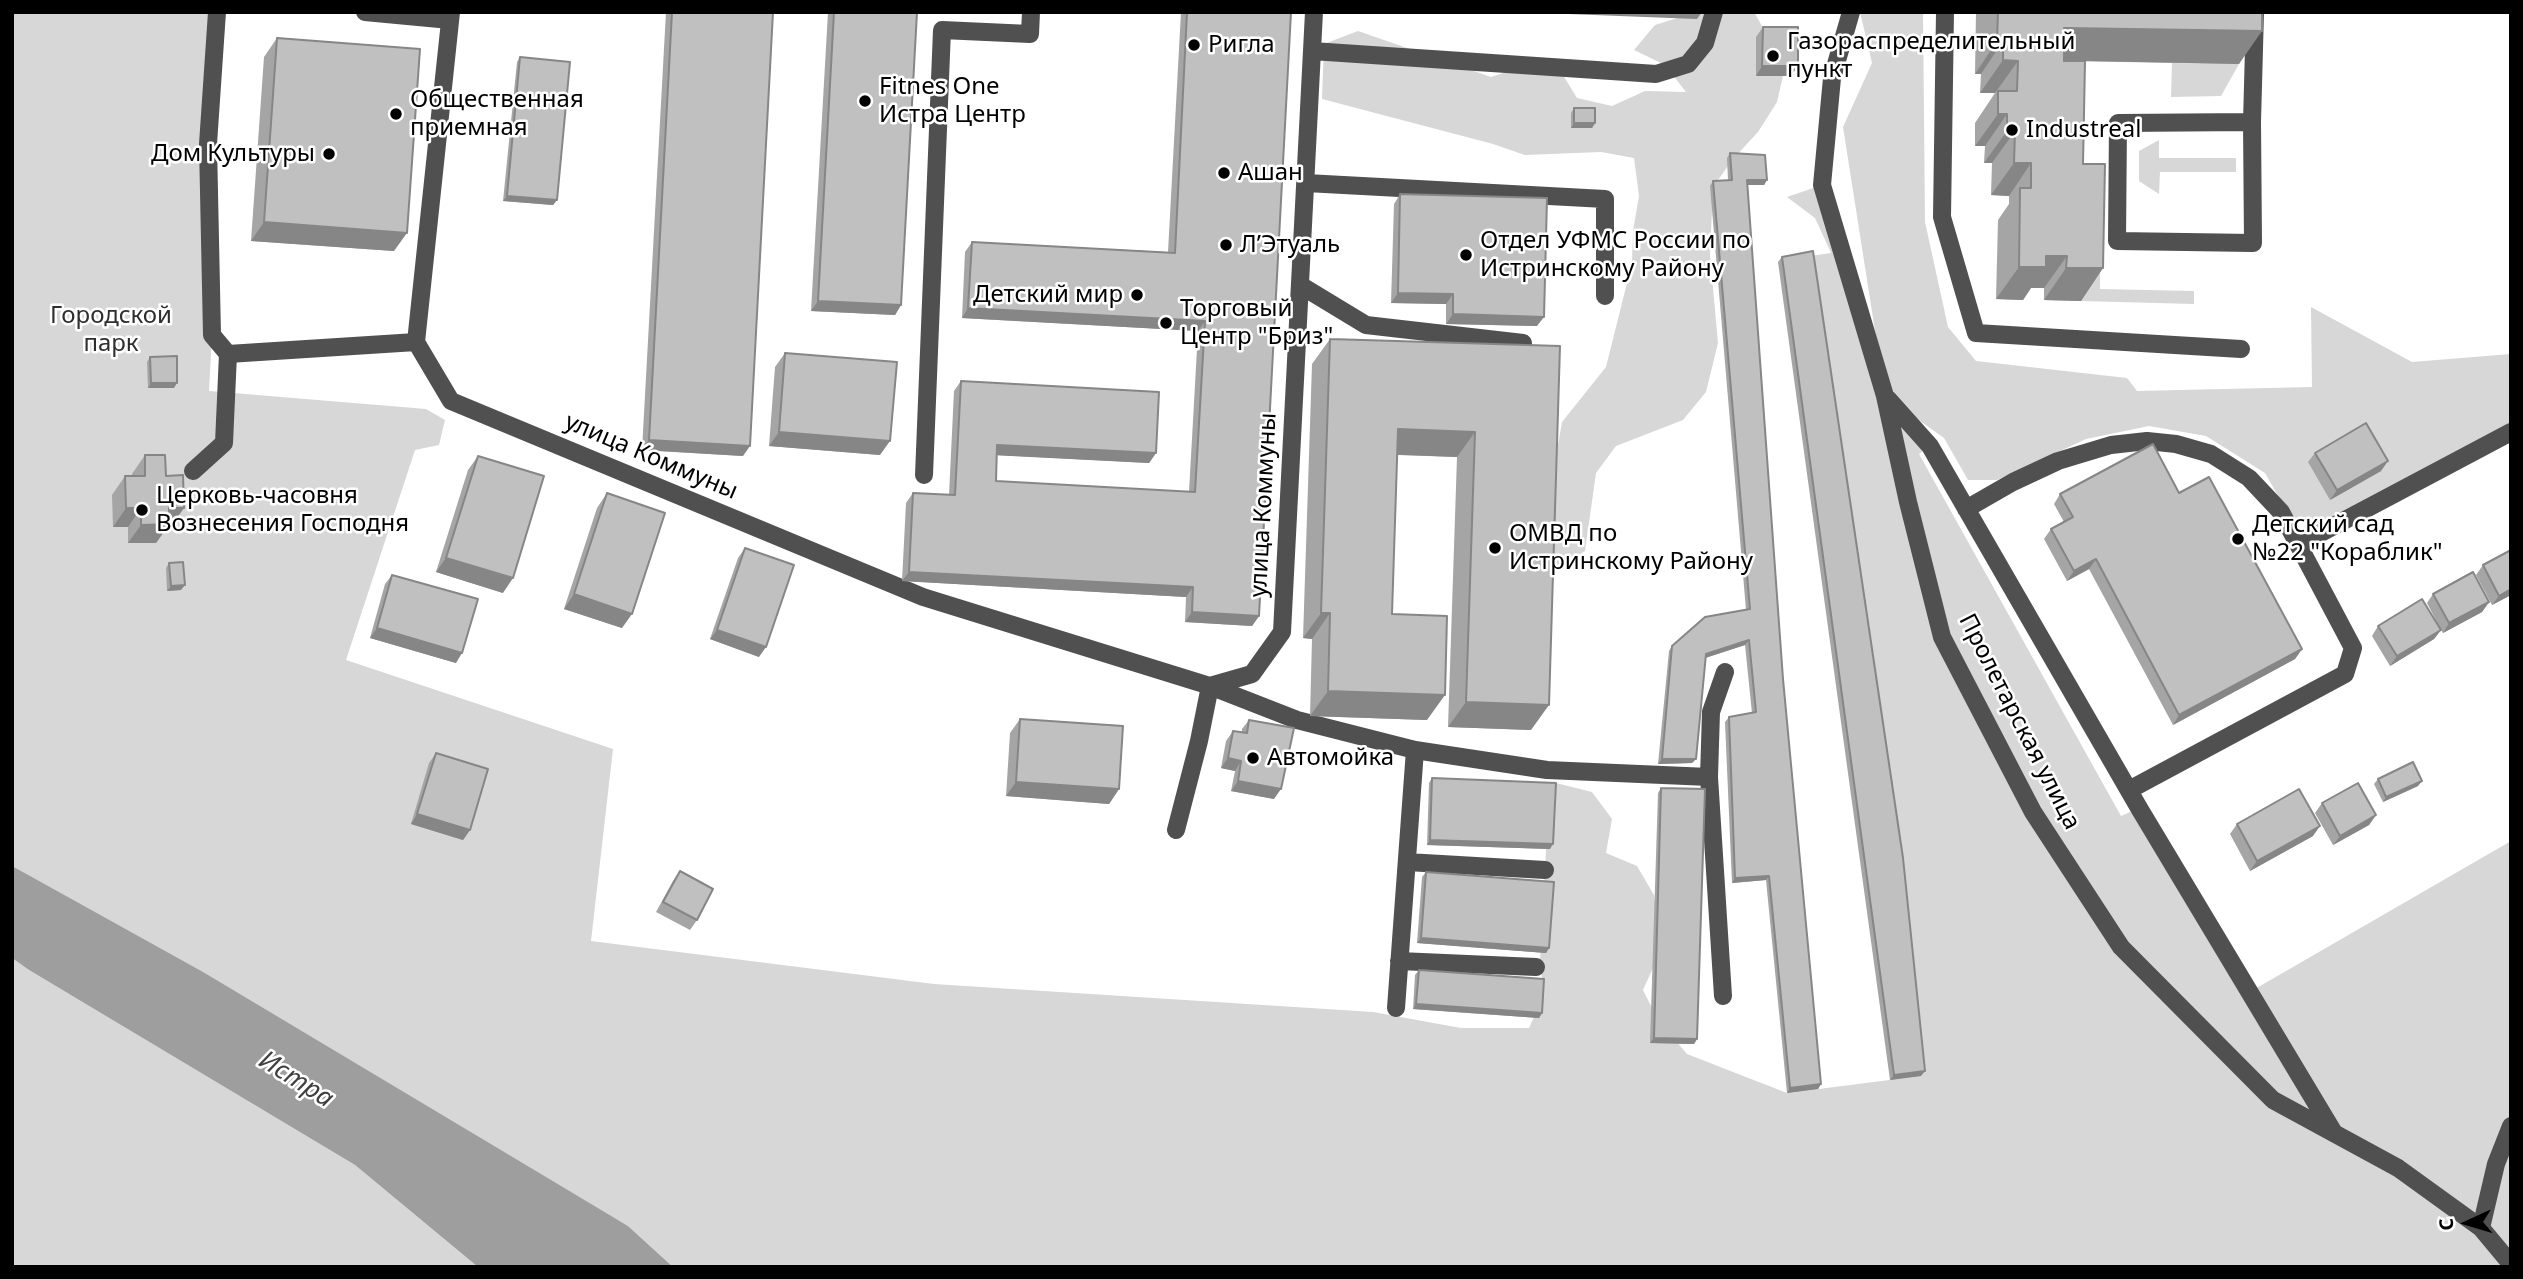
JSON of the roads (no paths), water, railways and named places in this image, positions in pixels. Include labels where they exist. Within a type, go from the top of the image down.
[{"type":"street","points":[[193,471],[224,443],[228,354],[212,335],[208,144],[217,12]]},
{"type":"street","points":[[228,354],[416,342],[451,16],[365,12]]},
{"type":"street","points":[[923,475],[942,30],[1030,34],[1031,12]]},
{"type":"street","name":"улица Коммуны","points":[[1210,686],[1252,674],[1282,632],[1314,12]]},
{"type":"street","points":[[1312,51],[1656,74],[1688,64],[1705,43],[1714,12]]},
{"type":"street","name":"Пролетарская улица","points":[[1851,12],[1832,78],[1822,185],[1885,396],[1942,637],[2034,812],[2121,947],[2273,1100],[2398,1168],[2481,1228],[2511,1264]]},
{"type":"street","points":[[1945,12],[1942,217],[1976,333],[2241,349]]},
{"type":"street","points":[[2252,122],[2118,123],[2117,241],[2253,243],[2255,12]]},
{"type":"street","points":[[1306,183],[1605,199],[1605,296]]},
{"type":"street","points":[[1300,285],[1366,325],[1523,343]]},
{"type":"street","name":"улица Коммуны","points":[[416,342],[451,401],[923,597],[1210,686],[1297,720],[1415,750],[1547,770],[1710,777]]},
{"type":"street","points":[[1885,396],[1930,446],[2129,790],[2335,1134]]},
{"type":"street","points":[[2298,545],[2511,432]]},
{"type":"street","points":[[1966,509],[2012,482],[2058,461],[2111,445],[2147,441],[2176,444],[2211,454],[2249,478],[2281,512],[2353,648],[2345,674],[2129,790]]},
{"type":"street","points":[[1723,996],[1710,777],[1711,712],[1725,672]]},
{"type":"street","points":[[1176,830],[1210,686]]},
{"type":"street","points":[[1396,1008],[1415,750]]},
{"type":"street","points":[[1407,862],[1545,870]]},
{"type":"street","points":[[1399,961],[1536,967]]},
{"type":"street","points":[[2481,1228],[2496,1164],[2511,1126]]},
{"type":"water","name":"Истра","points":[[12,866],[203,972],[628,1226],[673,1267],[478,1267],[355,1165],[12,958]]},
{"type":"place","name":"Ригла","points":[[1194,45]]},
{"type":"place","name":"Газораспределительный пункт","points":[[1773,56]]},
{"type":"place","name":"Fitnes One Истра Центр","points":[[865,101]]},
{"type":"place","name":"Общественная приемная","points":[[396,114]]},
{"type":"place","name":"Industreal","points":[[2012,130]]},
{"type":"place","name":"Дом Культуры","points":[[329,154]]},
{"type":"place","name":"Ашан","points":[[1224,173]]},
{"type":"place","name":"Л’Этуаль","points":[[1226,245]]},
{"type":"place","name":"Отдел УФМС России по Истринскому Району","points":[[1466,255]]},
{"type":"place","name":"Детский мир","points":[[1137,295]]},
{"type":"place","name":"Торговый Центр \"Бриз\"","points":[[1166,323]]},
{"type":"place","name":"Церковь-часовня Вознесения Господня","points":[[142,510]]},
{"type":"place","name":"Детский сад №22 \"Кораблик\"","points":[[2238,539]]},
{"type":"place","name":"ОМВД по Истринскому Району","points":[[1495,548]]},
{"type":"place","name":"Автомойка","points":[[1253,758]]},
{"type":"park label","name":"Городской парк","points":[[111,330]]}]
